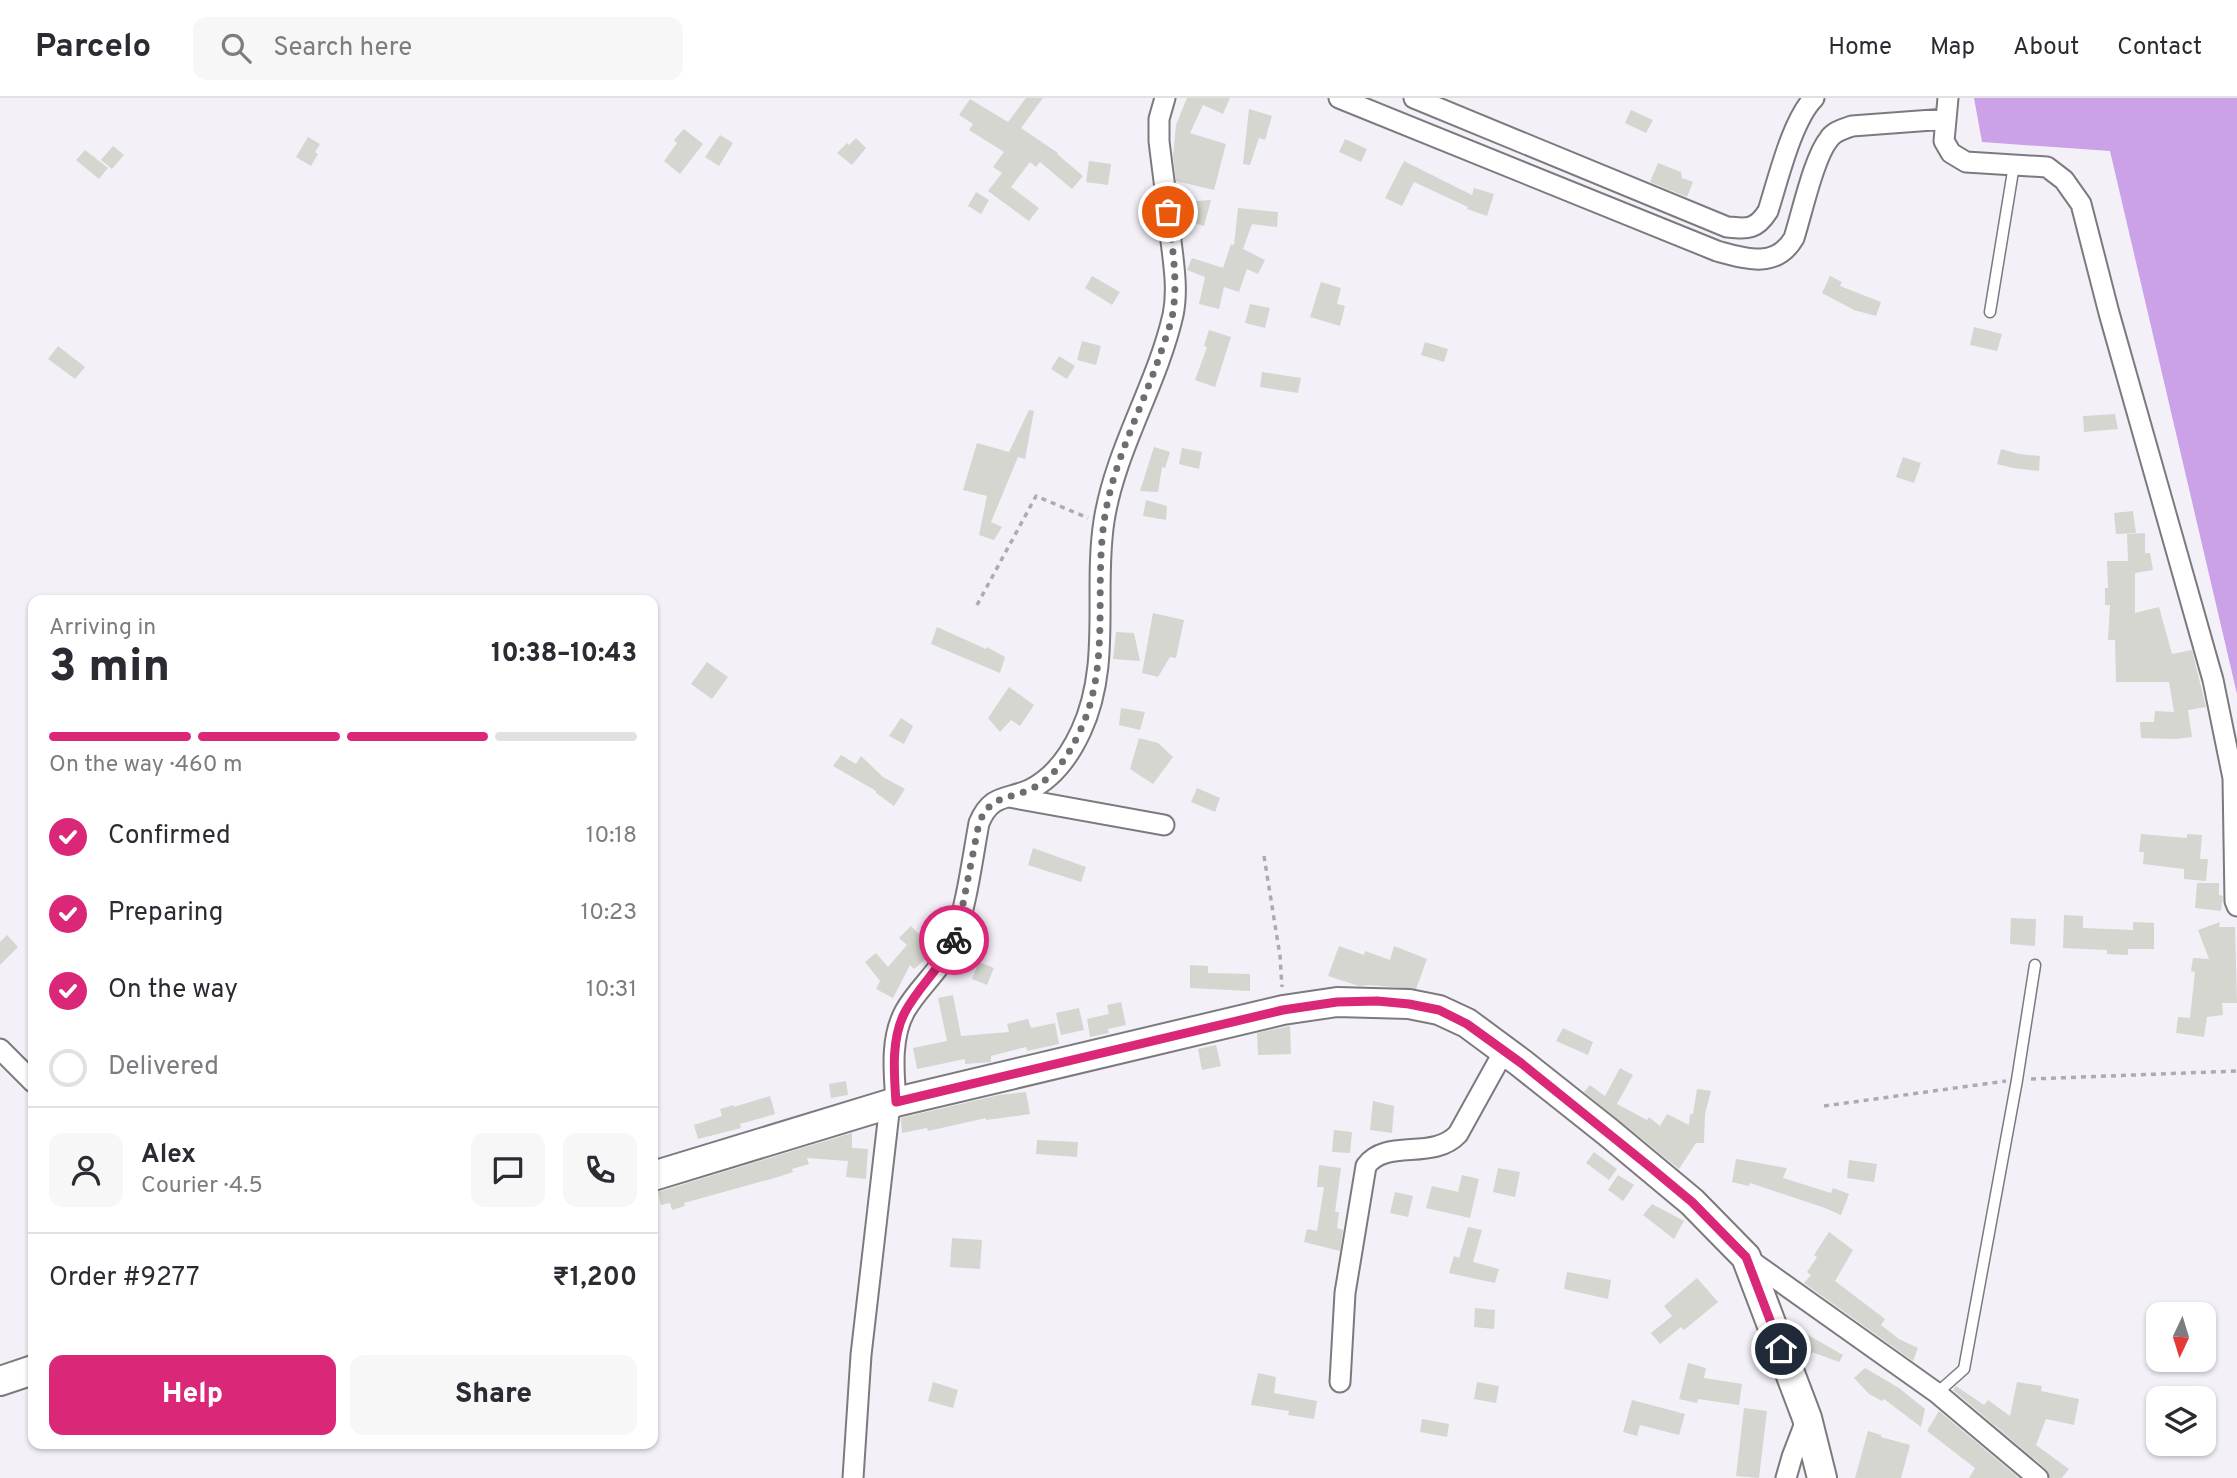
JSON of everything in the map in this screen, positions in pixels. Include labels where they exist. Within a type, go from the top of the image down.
[{"type":"main road","points":[[658,1174],[893,1103],[1283,1010],[1337,1002],[1377,1001],[1439,1010],[1467,1024],[1608,1132],[1692,1202],[1746,1257],[1807,1418],[1822,1478]]},
{"type":"main road","points":[[0,1381],[28,1372]]},
{"type":"street","points":[[853,1478],[861,1355],[893,1103],[899,1027],[905,1011],[946,957],[953,941],[984,811],[1005,796],[1029,790],[1048,778],[1066,759],[1092,702],[1100,648],[1103,524],[1110,488],[1173,315],[1175,274],[1158,141],[1159,119],[1165,98]]},
{"type":"street","points":[[1339,98],[1717,251],[1758,260],[1775,257],[1787,249],[1794,238],[1821,152],[1830,137],[1839,130],[1852,126],[1946,119]]},
{"type":"street","points":[[1415,98],[1727,227],[1744,229],[1755,226],[1768,211],[1795,132],[1807,105],[1814,98]]},
{"type":"street","points":[[1948,98],[1944,141],[1951,153],[1966,162],[2047,167],[2064,180],[2081,204],[2109,313],[2213,680],[2233,778],[2237,906]]},
{"type":"street","points":[[1005,796],[1164,825]]},
{"type":"street","points":[[0,1049],[28,1077]]},
{"type":"street","points":[[1340,1382],[1345,1293],[1366,1166],[1375,1156],[1435,1147],[1452,1140],[1458,1134],[1504,1051]]},
{"type":"street","points":[[1746,1257],[1937,1393],[2038,1478]]},
{"type":"street","points":[[1786,1478],[1791,1457],[1807,1418]]},
{"type":"lane","points":[[1990,312],[2014,165]]},
{"type":"lane","points":[[1937,1393],[1964,1369],[2017,1080],[2035,965]]},
{"type":"path","points":[[977,605],[1036,496],[1103,524]]},
{"type":"path","points":[[1264,856],[1280,956],[1283,1010]]},
{"type":"path","points":[[1824,1106],[2017,1080],[2237,1071]]},
{"type":"shaded area","points":[[1974,98],[2237,98],[2237,694],[2110,151],[1982,142]]},
{"type":"building","points":[[1026,98],[1043,98],[1021,128],[1058,153],[1083,176],[1072,189],[1040,162],[1036,167],[1030,162],[1011,187],[1039,208],[1029,221],[988,191],[1002,173],[993,167],[1004,152],[969,130],[973,124],[959,115],[970,99],[1008,122]]},
{"type":"building","points":[[1187,98],[1230,98],[1223,114],[1203,105],[1190,133],[1226,144],[1214,190],[1176,181],[1173,156],[1176,125]]},
{"type":"building","points":[[1249,109],[1272,116],[1265,140],[1259,138],[1250,165],[1243,164]]},
{"type":"building","points":[[1631,110],[1653,120],[1646,133],[1625,123]]},
{"type":"building","points":[[684,129],[703,144],[680,174],[664,161],[677,143],[674,140]]},
{"type":"building","points":[[720,135],[733,143],[719,166],[705,157]]},
{"type":"building","points":[[308,137],[320,144],[311,166],[296,157]]},
{"type":"building","points":[[856,138],[866,148],[852,165],[837,153]]},
{"type":"building","points":[[1345,139],[1367,149],[1361,162],[1339,152]]},
{"type":"building","points":[[113,146],[124,155],[112,169],[101,160]]},
{"type":"building","points":[[85,150],[108,168],[99,179],[76,160]]},
{"type":"building","points":[[1089,161],[1111,164],[1108,185],[1086,182]]},
{"type":"building","points":[[1404,161],[1472,195],[1474,188],[1494,194],[1487,216],[1414,182],[1402,206],[1385,198]]},
{"type":"building","points":[[1658,163],[1681,172],[1682,178],[1693,182],[1687,197],[1650,182]]},
{"type":"building","points":[[976,192],[989,200],[981,214],[968,206]]},
{"type":"building","points":[[1211,200],[1204,226],[1190,222],[1196,201]]},
{"type":"building","points":[[1238,208],[1278,212],[1277,227],[1252,224],[1243,249],[1265,260],[1258,274],[1247,269],[1239,292],[1224,287],[1219,309],[1199,304],[1205,277],[1187,270],[1192,258],[1223,268],[1231,244],[1234,245]]},
{"type":"building","points":[[1092,276],[1120,292],[1112,305],[1085,288]]},
{"type":"building","points":[[1830,276],[1842,282],[1840,286],[1881,302],[1876,316],[1854,310],[1822,293]]},
{"type":"building","points":[[1321,282],[1341,288],[1337,304],[1345,306],[1340,326],[1310,317]]},
{"type":"building","points":[[1250,304],[1270,308],[1265,328],[1245,323]]},
{"type":"building","points":[[1974,327],[2002,334],[1997,351],[1970,345]]},
{"type":"building","points":[[1209,330],[1231,337],[1215,387],[1195,380],[1207,347],[1204,346]]},
{"type":"building","points":[[1082,341],[1101,346],[1096,365],[1077,360]]},
{"type":"building","points":[[1425,342],[1448,349],[1444,362],[1421,355]]},
{"type":"building","points":[[58,346],[85,367],[75,379],[48,359]]},
{"type":"building","points":[[1059,356],[1075,366],[1067,379],[1051,369]]},
{"type":"building","points":[[1262,372],[1301,378],[1298,393],[1260,387]]},
{"type":"building","points":[[1029,410],[1034,411],[1025,459],[1018,457],[991,522],[1002,527],[994,540],[979,535],[987,496],[963,490],[977,443],[1009,452]]},
{"type":"building","points":[[2115,414],[2118,429],[2084,432],[2083,416]]},
{"type":"building","points":[[1154,447],[1170,452],[1165,468],[1162,467],[1158,492],[1140,491]]},
{"type":"building","points":[[1182,448],[1202,452],[1199,469],[1179,464]]},
{"type":"building","points":[[2001,449],[2040,456],[2039,471],[1997,464]]},
{"type":"building","points":[[1903,457],[1921,463],[1914,483],[1896,477]]},
{"type":"building","points":[[1146,500],[1167,506],[1166,520],[1143,516]]},
{"type":"building","points":[[2133,511],[2136,533],[2116,534],[2114,513]]},
{"type":"building","points":[[2145,533],[2145,553],[2150,553],[2153,570],[2135,573],[2135,613],[2159,607],[2172,654],[2192,650],[2206,707],[2188,710],[2192,737],[2141,738],[2140,722],[2154,722],[2155,711],[2174,712],[2169,682],[2116,682],[2115,640],[2108,640],[2110,605],[2105,605],[2105,588],[2108,588],[2107,561],[2128,561],[2127,534]]},
{"type":"building","points":[[1153,613],[1184,620],[1176,658],[1170,657],[1158,677],[1142,673]]},
{"type":"building","points":[[937,627],[1005,657],[1000,673],[931,644]]},
{"type":"building","points":[[1116,632],[1134,633],[1140,661],[1113,659]]},
{"type":"building","points":[[707,662],[728,677],[712,699],[691,684]]},
{"type":"building","points":[[1009,687],[1034,705],[1020,726],[1011,720],[1000,732],[988,718]]},
{"type":"building","points":[[1121,708],[1145,712],[1140,730],[1119,725]]},
{"type":"building","points":[[901,718],[913,726],[904,744],[889,736]]},
{"type":"building","points":[[1139,738],[1158,743],[1173,757],[1153,784],[1130,769]]},
{"type":"building","points":[[841,755],[856,764],[861,756],[883,777],[905,789],[894,806],[876,791],[833,766]]},
{"type":"building","points":[[1197,788],[1220,798],[1215,812],[1191,802]]},
{"type":"building","points":[[2141,834],[2187,838],[2187,834],[2202,835],[2200,859],[2208,859],[2206,881],[2184,879],[2184,869],[2143,864],[2144,852],[2139,852]]},
{"type":"building","points":[[1033,848],[1086,867],[1081,882],[1028,865]]},
{"type":"building","points":[[2197,883],[2219,883],[2219,895],[2223,896],[2221,911],[2195,908]]},
{"type":"building","points":[[2064,915],[2083,916],[2083,928],[2133,930],[2133,922],[2154,923],[2154,949],[2128,949],[2128,955],[2107,954],[2107,950],[2063,948]]},
{"type":"building","points":[[2011,918],[2036,919],[2035,946],[2010,944]]},
{"type":"building","points":[[2220,922],[2219,927],[2235,927],[2237,1003],[2222,1003],[2223,1015],[2207,1017],[2204,1037],[2176,1033],[2178,1017],[2190,1018],[2195,972],[2191,971],[2193,958],[2209,959],[2198,930]]},
{"type":"building","points":[[911,926],[935,951],[914,969],[910,965],[893,998],[876,989],[880,981],[865,962],[876,953],[888,967],[907,945],[899,938]]},
{"type":"building","points":[[7,935],[18,947],[0,965],[0,942]]},
{"type":"building","points":[[1339,946],[1390,960],[1394,946],[1427,959],[1416,989],[1359,986],[1328,976]]},
{"type":"building","points":[[979,962],[994,968],[987,985],[972,979]]},
{"type":"building","points":[[1190,965],[1208,966],[1208,973],[1250,974],[1250,991],[1190,988]]},
{"type":"building","points":[[953,995],[961,1036],[1009,1032],[1007,1024],[1028,1019],[1031,1028],[1055,1023],[1059,1044],[1027,1051],[1026,1047],[991,1056],[991,1062],[965,1064],[965,1059],[917,1069],[913,1048],[947,1041],[938,998]]},
{"type":"building","points":[[1121,1002],[1126,1025],[1108,1029],[1109,1033],[1090,1037],[1087,1019],[1109,1014],[1107,1005]]},
{"type":"building","points":[[1079,1008],[1084,1030],[1061,1035],[1056,1013]]},
{"type":"building","points":[[1290,1026],[1291,1054],[1258,1055],[1257,1033]]},
{"type":"building","points":[[1563,1028],[1593,1042],[1588,1055],[1556,1041]]},
{"type":"building","points":[[1216,1045],[1221,1066],[1202,1070],[1198,1049]]},
{"type":"building","points":[[1620,1068],[1633,1075],[1617,1104],[1647,1120],[1649,1117],[1660,1126],[1667,1114],[1689,1125],[1697,1089],[1711,1091],[1705,1114],[1704,1143],[1696,1143],[1679,1169],[1584,1092],[1590,1085],[1605,1096]]},
{"type":"building","points":[[846,1081],[848,1095],[831,1098],[829,1084]]},
{"type":"building","points":[[1026,1092],[1030,1114],[986,1118],[928,1131],[927,1128],[902,1133],[901,1118],[999,1095]]},
{"type":"building","points":[[770,1096],[775,1114],[740,1124],[741,1128],[698,1139],[694,1125],[722,1116],[720,1109]]},
{"type":"building","points":[[1373,1101],[1394,1106],[1392,1133],[1370,1130]]},
{"type":"building","points":[[1334,1130],[1352,1132],[1350,1153],[1332,1152]]},
{"type":"building","points":[[852,1133],[852,1148],[868,1149],[866,1179],[846,1177],[848,1161],[807,1158],[809,1164],[778,1177],[684,1203],[685,1206],[672,1210],[670,1203],[661,1205],[658,1192]]},
{"type":"building","points":[[1037,1140],[1078,1142],[1077,1157],[1036,1154]]},
{"type":"building","points":[[1594,1152],[1617,1169],[1609,1180],[1586,1163]]},
{"type":"building","points":[[1736,1159],[1787,1168],[1783,1178],[1831,1193],[1833,1188],[1849,1194],[1841,1215],[1750,1183],[1749,1186],[1732,1182]]},
{"type":"building","points":[[1849,1160],[1877,1164],[1874,1182],[1847,1178]]},
{"type":"building","points":[[1319,1165],[1341,1168],[1335,1212],[1339,1212],[1337,1228],[1343,1230],[1340,1251],[1304,1242],[1307,1229],[1317,1231],[1324,1187],[1317,1187]]},
{"type":"building","points":[[1498,1168],[1520,1172],[1515,1197],[1493,1192]]},
{"type":"building","points":[[1462,1175],[1479,1179],[1470,1218],[1426,1208],[1432,1186],[1458,1192]]},
{"type":"building","points":[[1618,1175],[1634,1185],[1623,1201],[1608,1190]]},
{"type":"building","points":[[1395,1192],[1413,1196],[1408,1217],[1390,1213]]},
{"type":"building","points":[[1652,1204],[1684,1221],[1674,1239],[1643,1215]]},
{"type":"building","points":[[1468,1227],[1482,1230],[1473,1262],[1499,1269],[1495,1283],[1449,1273],[1454,1256],[1459,1258]]},
{"type":"building","points":[[1829,1232],[1853,1250],[1835,1281],[1885,1319],[1881,1325],[1899,1339],[1918,1348],[1913,1361],[1804,1283],[1811,1275],[1807,1272],[1817,1257],[1814,1255]]},
{"type":"building","points":[[952,1238],[982,1240],[980,1269],[950,1267]]},
{"type":"building","points":[[1567,1272],[1611,1280],[1608,1299],[1564,1289]]},
{"type":"building","points":[[1697,1278],[1718,1302],[1684,1330],[1681,1327],[1660,1344],[1651,1333],[1672,1316],[1664,1306]]},
{"type":"building","points":[[1475,1308],[1495,1310],[1494,1329],[1474,1327]]},
{"type":"building","points":[[1801,1331],[1843,1355],[1839,1362],[1799,1350],[1797,1345]]},
{"type":"building","points":[[1688,1363],[1706,1368],[1704,1378],[1742,1384],[1739,1405],[1698,1399],[1697,1403],[1679,1399]]},
{"type":"building","points":[[1865,1368],[1899,1388],[1925,1409],[1921,1427],[1884,1399],[1882,1401],[1869,1394],[1854,1378]]},
{"type":"building","points":[[1258,1373],[1276,1377],[1274,1393],[1317,1401],[1314,1419],[1288,1415],[1289,1411],[1251,1405]]},
{"type":"building","points":[[933,1382],[958,1390],[953,1408],[928,1401]]},
{"type":"building","points":[[1477,1382],[1499,1386],[1496,1403],[1474,1399]]},
{"type":"building","points":[[2017,1382],[2042,1386],[2041,1391],[2079,1399],[2074,1425],[2046,1419],[2036,1445],[2069,1469],[2062,1478],[2050,1478],[2046,1469],[1953,1390],[1956,1386],[1984,1405],[1988,1400],[2010,1416]]},
{"type":"building","points":[[1632,1400],[1685,1414],[1679,1435],[1640,1425],[1637,1436],[1623,1432]]},
{"type":"building","points":[[1744,1408],[1767,1411],[1759,1478],[1736,1476]]},
{"type":"building","points":[[1939,1411],[2019,1478],[1969,1478],[1975,1468],[1927,1431]]},
{"type":"building","points":[[1422,1419],[1449,1424],[1447,1437],[1420,1432]]},
{"type":"building","points":[[1868,1431],[1910,1445],[1901,1478],[1855,1478]]},
{"type":"way so far","points":[[954,940],[979,823],[984,811],[1005,796],[1029,790],[1048,778],[1066,759],[1092,702],[1100,648],[1103,524],[1110,488],[1173,315],[1175,274],[1168,212]]},
{"type":"route","points":[[954,940],[946,957],[905,1011],[899,1027],[895,1046],[896,1102],[1283,1010],[1337,1002],[1377,1001],[1439,1010],[1467,1024],[1521,1063],[1692,1202],[1746,1257],[1781,1349]]}]
